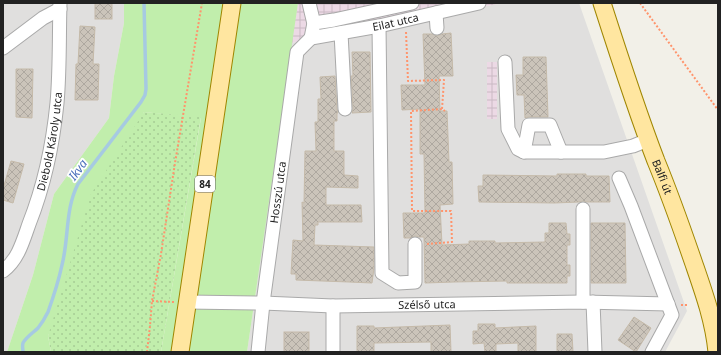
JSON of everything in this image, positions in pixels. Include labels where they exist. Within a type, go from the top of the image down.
[{"type":"main road","name":"84","points":[[180,352],[232,3]]},
{"type":"main road","name":"Balfi út","points":[[602,3],[648,140],[705,294],[712,320],[717,352]]},
{"type":"street","points":[[309,3],[314,24],[311,38]]},
{"type":"street","points":[[314,24],[412,3]]},
{"type":"street","name":"Eilat utca","points":[[311,38],[379,26],[479,3]]},
{"type":"street","points":[[3,48],[60,6]]},
{"type":"street","name":"Diebold Károly utca","points":[[3,271],[19,252],[35,210],[44,178],[57,104],[60,54],[60,6]]},
{"type":"street","points":[[436,13],[437,28]]},
{"type":"street","name":"Szélső utca","points":[[379,26],[382,273],[398,283],[415,282],[415,244]]},
{"type":"street","points":[[341,32],[345,110]]},
{"type":"street","name":"Hosszú utca","points":[[258,352],[263,303],[297,52],[311,38]]},
{"type":"street","points":[[505,62],[508,129],[518,149],[524,152],[604,152],[633,146],[648,140]]},
{"type":"street","points":[[524,152],[530,125],[550,125],[561,152]]},
{"type":"street","points":[[620,178],[672,315],[652,352]]},
{"type":"street","points":[[583,209],[588,302],[595,352]]},
{"type":"street","name":"Szélső utca","points":[[187,302],[333,306],[588,302],[668,304]]},
{"type":"street","points":[[333,306],[333,352]]},
{"type":"path","points":[[146,352],[152,301],[202,3]]},
{"type":"path","points":[[640,3],[718,110]]},
{"type":"path","points":[[405,20],[408,81],[444,80],[442,109]]},
{"type":"path","points":[[436,243],[452,242],[451,211],[412,211],[411,111],[442,109],[445,111]]},
{"type":"path","points":[[152,301],[187,302]]},
{"type":"shaded area","points":[[3,3],[124,3],[124,23],[114,76],[109,118],[54,194],[33,275],[7,352],[3,352]]},
{"type":"shaded area","points":[[298,3],[503,3],[291,43]]},
{"type":"shaded area","points":[[503,3],[579,3],[687,311],[665,352],[247,352],[291,43]]},
{"type":"shaded area","points":[[487,62],[497,62],[497,119],[487,119]]},
{"type":"green space","points":[[124,3],[298,3],[247,352],[161,352],[201,118],[144,112],[48,336],[51,352],[7,352],[33,275],[54,194],[109,118],[114,76],[124,23]]},
{"type":"green space","points":[[144,112],[201,117],[161,352],[51,352],[48,336],[91,194]]},
{"type":"building","points":[[95,3],[112,3],[112,19],[95,19]]},
{"type":"building","points":[[80,26],[95,27],[93,64],[99,64],[98,100],[75,100],[76,64],[78,64]]},
{"type":"building","points":[[451,33],[453,76],[439,76],[440,111],[447,111],[449,162],[452,162],[453,204],[440,205],[442,245],[469,244],[469,241],[495,241],[495,243],[545,242],[545,233],[549,233],[549,223],[566,223],[567,234],[570,234],[570,245],[567,245],[567,265],[570,265],[570,276],[567,276],[567,283],[507,283],[507,281],[425,283],[424,237],[415,236],[404,238],[403,213],[425,213],[424,154],[420,154],[420,109],[402,110],[401,85],[425,85],[423,34],[432,34],[437,36]]},
{"type":"building","points":[[352,52],[370,52],[371,112],[352,113]]},
{"type":"building","points":[[523,57],[546,57],[548,117],[525,118],[524,95],[517,95],[516,75],[523,75]]},
{"type":"building","points":[[16,69],[33,69],[32,118],[16,117]]},
{"type":"building","points":[[335,76],[338,113],[337,121],[334,121],[334,151],[344,151],[344,175],[358,176],[358,188],[326,187],[326,205],[361,205],[362,222],[318,222],[318,225],[315,225],[314,245],[374,247],[372,283],[296,280],[296,274],[291,274],[293,240],[303,241],[302,202],[304,203],[305,151],[316,151],[315,122],[318,122],[318,99],[321,99],[320,77]]},
{"type":"building","points":[[11,161],[24,164],[13,203],[3,200],[3,189]]},
{"type":"building","points":[[557,174],[609,176],[610,202],[479,202],[478,186],[483,186],[483,175],[557,176]]},
{"type":"building","points":[[591,223],[625,223],[626,283],[591,283]]},
{"type":"building","points":[[634,317],[651,328],[636,352],[618,340]]},
{"type":"building","points":[[478,324],[495,324],[495,328],[536,326],[536,352],[518,352],[518,343],[496,344],[496,352],[485,352],[484,343],[473,344],[473,331],[478,331]]},
{"type":"building","points":[[450,325],[451,352],[431,352],[431,342],[374,343],[374,352],[357,352],[357,326],[374,326],[374,328]]},
{"type":"building","points":[[284,332],[309,332],[309,352],[284,352]]},
{"type":"building","points":[[557,334],[572,334],[573,352],[557,352]]},
{"type":"waterway","name":"Ikva","points":[[23,352],[23,343],[41,324],[52,301],[64,255],[71,203],[78,184],[145,95],[144,3]]}]
